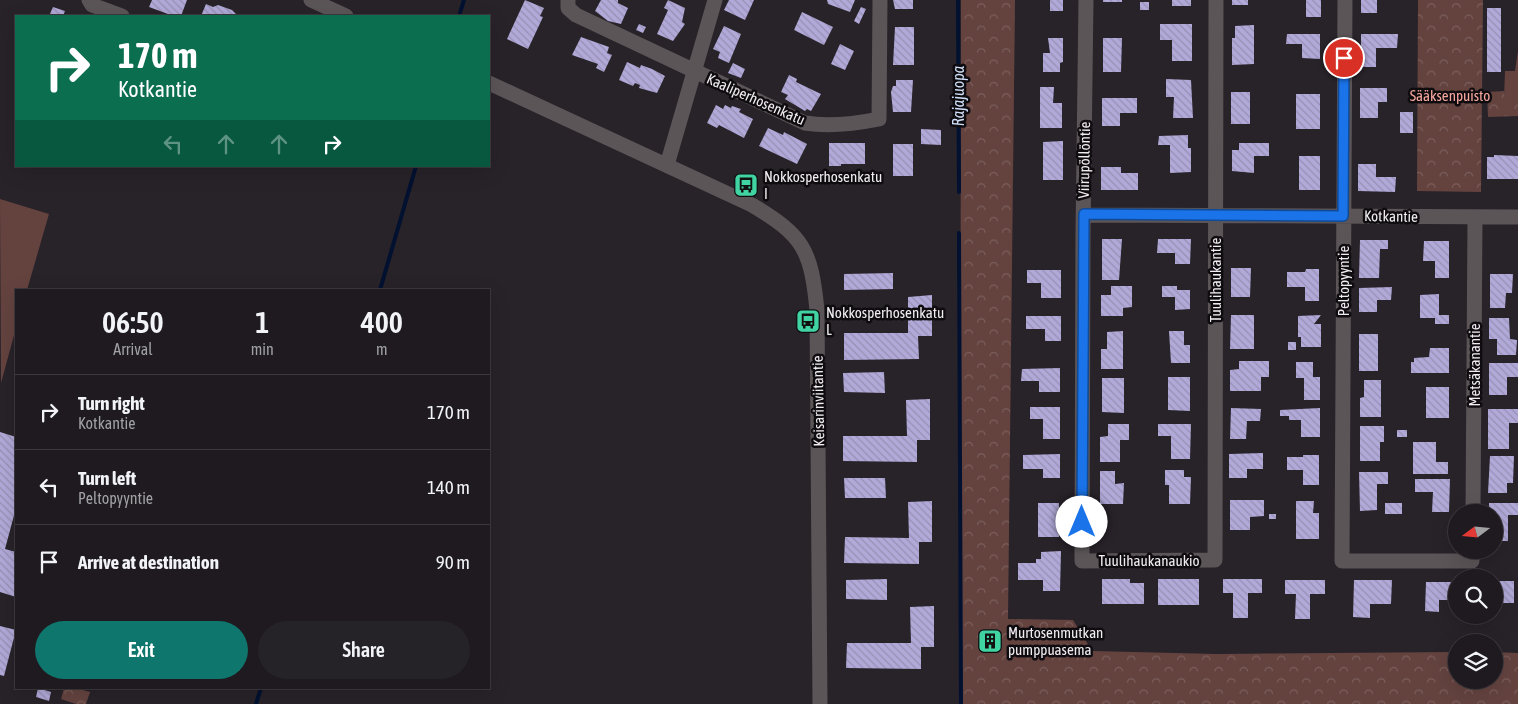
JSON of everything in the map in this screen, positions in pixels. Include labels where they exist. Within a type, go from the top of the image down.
[{"type":"street","points":[[89,0],[92,5],[119,15]]},
{"type":"street","points":[[311,0],[344,15]]},
{"type":"street","points":[[568,0],[568,8],[576,15],[693,71]]},
{"type":"street","points":[[667,165],[715,0]]},
{"type":"street","name":"Kaaliperhosenkatu","points":[[693,71],[805,123],[820,126],[879,119],[880,0]]},
{"type":"street","name":"Viirupöllöntie","points":[[1082,561],[1086,0]]},
{"type":"street","name":"Tuulihaukantie","points":[[1215,560],[1216,0]]},
{"type":"street","name":"Peltopyyntie","points":[[1345,0],[1342,561],[1448,557]]},
{"type":"street","name":"Keisarinviitantie","points":[[490,83],[752,205],[782,223],[794,234],[804,250],[814,277],[817,310],[820,704]]},
{"type":"street","name":"Kotkantie","points":[[1084,214],[1518,217]]},
{"type":"street","name":"Metsäkanantie","points":[[1473,504],[1475,217]]},
{"type":"street","name":"Tuulihaukanaukio","points":[[1082,561],[1215,560]]},
{"type":"green space","points":[[961,0],[1015,0],[1008,619],[1073,620],[1092,651],[1216,654],[1448,652],[1448,689],[1503,689],[1503,652],[1518,653],[1518,704],[960,704]]},
{"type":"green space","name":"Sääksenpuisto","points":[[1418,0],[1483,0],[1481,192],[1417,191]]},
{"type":"green space","points":[[1518,51],[1518,98],[1504,98],[1505,71],[1515,71]]},
{"type":"green space","points":[[1504,91],[1505,98],[1518,98],[1518,116],[1488,117],[1487,92]]},
{"type":"green space","points":[[0,199],[49,214],[27,289],[15,289],[15,332],[1,383]]},
{"type":"green space","points":[[64,689],[79,689],[90,692],[86,704],[76,704],[61,699]]},
{"type":"building","points":[[152,0],[187,0],[181,15],[168,15],[149,7]]},
{"type":"building","points":[[525,0],[544,8],[540,16],[543,17],[528,49],[507,39]]},
{"type":"building","points":[[601,0],[618,0],[618,3],[628,8],[621,24],[608,21],[595,11]]},
{"type":"building","points":[[668,0],[685,8],[682,22],[685,24],[673,41],[657,34],[668,10],[664,8]]},
{"type":"building","points":[[729,0],[754,0],[745,20],[724,10]]},
{"type":"building","points":[[827,0],[855,0],[850,12],[828,4]]},
{"type":"building","points":[[893,0],[913,0],[913,9],[895,9]]},
{"type":"building","points":[[1050,0],[1063,0],[1063,11],[1050,11]]},
{"type":"building","points":[[1103,0],[1122,0],[1122,2],[1103,2]]},
{"type":"building","points":[[1172,0],[1191,0],[1191,6],[1172,6]]},
{"type":"building","points":[[1232,0],[1248,0],[1248,5],[1232,5]]},
{"type":"building","points":[[1306,0],[1321,0],[1321,17],[1306,17]]},
{"type":"building","points":[[1361,0],[1377,0],[1377,13],[1361,13]]},
{"type":"building","points":[[1140,2],[1149,2],[1149,10],[1140,10]]},
{"type":"building","points":[[206,4],[213,7],[218,5],[232,10],[237,15],[201,15]]},
{"type":"building","points":[[53,7],[65,11],[63,15],[49,15]]},
{"type":"building","points":[[861,7],[866,9],[859,24],[854,21]]},
{"type":"building","points":[[1487,8],[1501,8],[1501,72],[1487,72]]},
{"type":"building","points":[[802,12],[833,27],[824,45],[794,30]]},
{"type":"building","points":[[639,24],[646,27],[643,33],[636,30]]},
{"type":"building","points":[[1160,24],[1192,24],[1192,61],[1172,61],[1172,40],[1160,40]]},
{"type":"building","points":[[1254,25],[1254,64],[1232,65],[1232,38],[1235,38],[1235,26]]},
{"type":"building","points":[[724,26],[741,34],[729,63],[718,58],[720,52],[713,49]]},
{"type":"building","points":[[895,27],[914,27],[914,65],[893,65]]},
{"type":"building","points":[[1287,34],[1320,34],[1320,59],[1302,58],[1302,44],[1286,44]]},
{"type":"building","points":[[1361,34],[1398,34],[1397,48],[1376,48],[1376,67],[1361,67]]},
{"type":"building","points":[[581,37],[609,47],[607,53],[612,55],[604,72],[596,68],[598,64],[572,55]]},
{"type":"building","points":[[1048,38],[1063,38],[1063,62],[1060,63],[1060,72],[1043,72],[1043,53],[1050,53]]},
{"type":"building","points":[[1103,38],[1122,38],[1121,72],[1103,72]]},
{"type":"building","points":[[840,44],[854,51],[845,70],[831,64]]},
{"type":"building","points":[[627,62],[640,68],[641,65],[652,69],[665,76],[657,93],[639,88],[640,85],[635,83],[633,86],[619,80]]},
{"type":"building","points":[[733,63],[745,69],[741,78],[728,73]]},
{"type":"building","points":[[789,75],[797,79],[796,82],[821,94],[811,111],[807,109],[805,111],[785,99],[788,95],[781,92]]},
{"type":"building","points":[[1166,79],[1191,80],[1193,118],[1173,118],[1174,97],[1166,97]]},
{"type":"building","points":[[896,80],[913,80],[911,112],[893,112],[891,92],[893,86],[896,86]]},
{"type":"building","points":[[1040,87],[1054,87],[1053,103],[1062,103],[1062,128],[1040,128]]},
{"type":"building","points":[[1360,88],[1387,88],[1387,102],[1378,102],[1378,118],[1360,118]]},
{"type":"building","points":[[1231,92],[1250,92],[1250,124],[1231,124]]},
{"type":"building","points":[[1296,94],[1320,94],[1320,129],[1296,129]]},
{"type":"building","points":[[1102,98],[1137,98],[1137,113],[1120,113],[1120,126],[1102,126]]},
{"type":"building","points":[[716,105],[723,109],[725,105],[741,109],[739,112],[753,119],[744,138],[719,125],[717,128],[707,123]]},
{"type":"building","points":[[1400,112],[1413,112],[1413,133],[1400,133]]},
{"type":"building","points":[[768,128],[783,135],[784,132],[807,144],[797,164],[759,146]]},
{"type":"building","points":[[921,129],[941,130],[941,145],[921,144]]},
{"type":"building","points":[[1188,135],[1188,148],[1191,148],[1191,172],[1170,173],[1170,145],[1158,145],[1159,136]]},
{"type":"building","points":[[1063,141],[1063,180],[1043,180],[1043,142]]},
{"type":"building","points":[[829,143],[865,143],[865,164],[829,166]]},
{"type":"building","points":[[1239,143],[1269,143],[1269,156],[1254,156],[1254,173],[1232,171],[1232,150],[1239,150]]},
{"type":"building","points":[[893,144],[913,144],[913,176],[893,176]]},
{"type":"building","points":[[1494,155],[1518,156],[1518,179],[1487,179],[1487,157],[1494,157]]},
{"type":"building","points":[[1299,156],[1320,156],[1320,190],[1299,190]]},
{"type":"building","points":[[1358,164],[1376,164],[1376,177],[1396,177],[1395,192],[1358,191]]},
{"type":"building","points":[[1101,167],[1121,167],[1121,173],[1138,173],[1138,190],[1101,190]]},
{"type":"building","points":[[825,176],[833,177],[833,183],[824,182]]},
{"type":"building","points":[[1102,239],[1122,239],[1119,280],[1102,280]]},
{"type":"building","points":[[1158,239],[1191,239],[1190,264],[1175,264],[1175,253],[1157,253]]},
{"type":"building","points":[[1360,240],[1388,240],[1388,249],[1380,249],[1379,278],[1359,278]]},
{"type":"building","points":[[1424,241],[1449,241],[1449,278],[1435,278],[1435,261],[1423,261]]},
{"type":"building","points":[[1231,268],[1251,268],[1250,297],[1231,297]]},
{"type":"building","points":[[1306,269],[1319,269],[1319,301],[1305,301],[1305,287],[1287,287],[1287,272],[1305,272]]},
{"type":"building","points":[[1027,270],[1061,270],[1061,298],[1041,298],[1041,283],[1027,283]]},
{"type":"building","points":[[893,273],[893,289],[844,290],[844,274]]},
{"type":"building","points":[[1490,274],[1513,274],[1512,293],[1506,293],[1505,308],[1490,308]]},
{"type":"building","points":[[1111,286],[1132,286],[1132,307],[1123,308],[1123,316],[1101,316],[1101,295],[1111,295]]},
{"type":"building","points":[[1162,286],[1177,286],[1177,290],[1190,290],[1190,309],[1175,310],[1175,297],[1162,297]]},
{"type":"building","points":[[1392,287],[1391,300],[1377,300],[1377,312],[1359,312],[1359,288]]},
{"type":"building","points":[[1439,294],[1439,315],[1449,315],[1449,324],[1435,324],[1435,318],[1420,318],[1420,295]]},
{"type":"building","points":[[932,295],[932,336],[918,336],[919,359],[844,360],[844,333],[908,333],[908,297]]},
{"type":"building","points":[[1231,315],[1254,315],[1254,349],[1230,349]]},
{"type":"building","points":[[1321,315],[1314,324],[1321,324],[1321,347],[1301,347],[1301,337],[1298,337],[1298,316]]},
{"type":"building","points":[[1026,316],[1061,316],[1061,341],[1045,341],[1045,329],[1026,329]]},
{"type":"building","points":[[1489,318],[1509,318],[1510,339],[1517,340],[1516,355],[1497,355],[1497,339],[1489,339]]},
{"type":"building","points":[[1123,331],[1123,369],[1101,369],[1101,349],[1107,349],[1107,332]]},
{"type":"building","points":[[1169,331],[1184,331],[1184,345],[1190,345],[1190,363],[1171,363]]},
{"type":"building","points":[[1359,334],[1378,334],[1378,371],[1359,371]]},
{"type":"building","points":[[1288,342],[1296,342],[1296,350],[1288,350]]},
{"type":"building","points":[[1430,348],[1449,348],[1449,373],[1411,373],[1411,362],[1414,362],[1414,358],[1429,357]]},
{"type":"building","points":[[1239,361],[1269,361],[1269,377],[1261,377],[1261,391],[1230,391],[1230,370],[1239,369]]},
{"type":"building","points":[[1296,362],[1313,362],[1313,377],[1320,377],[1320,400],[1304,400],[1304,378],[1296,378]]},
{"type":"building","points":[[1489,363],[1518,363],[1518,377],[1507,377],[1507,395],[1489,395]]},
{"type":"building","points":[[1060,368],[1060,392],[1039,392],[1039,381],[1021,381],[1022,369]]},
{"type":"building","points":[[884,372],[885,393],[844,392],[843,373]]},
{"type":"building","points":[[1168,377],[1190,377],[1190,411],[1168,410]]},
{"type":"building","points":[[1102,378],[1124,378],[1124,413],[1102,412]]},
{"type":"building","points":[[1364,380],[1381,380],[1381,417],[1360,417],[1360,398],[1364,397]]},
{"type":"building","points":[[1426,387],[1449,387],[1449,418],[1426,418]]},
{"type":"building","points":[[930,399],[930,440],[917,440],[917,462],[843,461],[843,436],[907,436],[906,400]]},
{"type":"building","points":[[1030,407],[1060,407],[1060,439],[1043,439],[1043,419],[1030,419]]},
{"type":"building","points":[[1231,408],[1261,409],[1260,421],[1247,421],[1246,439],[1230,439]]},
{"type":"building","points":[[1320,408],[1320,437],[1301,437],[1301,420],[1289,420],[1289,416],[1280,416],[1280,410]]},
{"type":"building","points":[[1488,409],[1518,409],[1518,423],[1509,423],[1509,449],[1488,449]]},
{"type":"building","points":[[1108,424],[1129,424],[1129,440],[1120,440],[1120,462],[1100,462],[1100,437],[1108,436]]},
{"type":"building","points":[[1158,424],[1191,424],[1190,459],[1171,459],[1171,436],[1158,436]]},
{"type":"building","points":[[1360,426],[1384,426],[1384,442],[1380,442],[1380,461],[1360,461]]},
{"type":"building","points":[[1397,430],[1407,430],[1407,437],[1397,437]]},
{"type":"building","points":[[0,432],[15,437],[15,512],[5,549],[15,552],[15,597],[0,592]]},
{"type":"building","points":[[1413,442],[1436,442],[1436,462],[1448,462],[1448,474],[1413,474]]},
{"type":"building","points":[[1263,453],[1263,469],[1247,469],[1247,478],[1229,478],[1229,454]]},
{"type":"building","points":[[1060,454],[1060,478],[1043,478],[1043,469],[1023,469],[1023,455]]},
{"type":"building","points":[[1303,455],[1319,455],[1319,485],[1303,485],[1303,470],[1287,470],[1287,457],[1303,457]]},
{"type":"building","points":[[1490,456],[1514,456],[1513,483],[1507,483],[1507,493],[1488,493]]},
{"type":"building","points":[[1165,470],[1184,470],[1184,477],[1191,477],[1190,504],[1169,504],[1169,485],[1165,485]]},
{"type":"building","points":[[1100,471],[1115,471],[1115,484],[1124,483],[1123,504],[1100,504]]},
{"type":"building","points":[[1359,472],[1388,472],[1388,484],[1377,484],[1377,510],[1360,511]]},
{"type":"building","points":[[844,478],[885,478],[886,498],[845,498]]},
{"type":"building","points":[[1415,479],[1450,479],[1448,512],[1432,512],[1433,492],[1415,492]]},
{"type":"building","points":[[1230,500],[1264,500],[1264,516],[1250,517],[1250,530],[1230,530]]},
{"type":"building","points":[[932,501],[932,542],[919,542],[919,564],[844,563],[845,537],[909,538],[908,502]]},
{"type":"building","points":[[1296,501],[1314,501],[1313,513],[1319,513],[1319,539],[1296,539]]},
{"type":"building","points":[[1038,503],[1059,503],[1059,537],[1038,537]]},
{"type":"building","points":[[1385,503],[1402,503],[1402,514],[1385,514]]},
{"type":"building","points":[[1518,503],[1518,515],[1508,515],[1508,541],[1503,541],[1503,504],[1489,504]]},
{"type":"building","points":[[1269,514],[1276,514],[1276,519],[1269,519]]},
{"type":"building","points":[[1061,551],[1060,591],[1043,591],[1043,580],[1018,580],[1018,563],[1036,563],[1036,559],[1041,559],[1041,552]]},
{"type":"building","points":[[887,579],[887,600],[846,599],[846,580]]},
{"type":"building","points":[[1102,579],[1130,579],[1130,583],[1144,583],[1144,604],[1102,604]]},
{"type":"building","points":[[1158,579],[1199,579],[1199,605],[1158,605]]},
{"type":"building","points":[[1223,579],[1262,579],[1262,593],[1248,593],[1248,618],[1233,618],[1233,593],[1223,593]]},
{"type":"building","points":[[1285,580],[1325,580],[1325,594],[1310,594],[1310,619],[1295,619],[1296,594],[1285,594]]},
{"type":"building","points":[[1354,580],[1392,580],[1391,604],[1370,604],[1370,618],[1353,617]]},
{"type":"building","points":[[1503,581],[1514,581],[1514,603],[1503,603]]},
{"type":"building","points":[[1426,582],[1448,582],[1448,600],[1439,600],[1439,612],[1425,611]]},
{"type":"building","points":[[934,606],[934,647],[921,647],[921,669],[846,668],[847,643],[911,643],[910,607]]},
{"type":"building","points":[[0,626],[15,630],[15,634],[4,676],[0,675]]},
{"type":"building","points":[[38,689],[51,692],[49,701],[36,697]]},
{"type":"waterway","points":[[459,15],[464,0]]},
{"type":"waterway","name":"Rajajuopa","points":[[958,0],[959,192]]},
{"type":"waterway","points":[[380,289],[416,167]]},
{"type":"waterway","points":[[959,233],[961,704]]},
{"type":"waterway","points":[[256,704],[261,689]]},
{"type":"place","name":"Nokkosperhosenkatu I","points":[[746,185]]},
{"type":"place","name":"Nokkosperhosenkatu L","points":[[808,321]]},
{"type":"place","name":"Murtosenmutkan pumppuasema","points":[[990,641]]},
{"type":"route","points":[[1082,522],[1084,214],[1343,216],[1344,58]]}]
